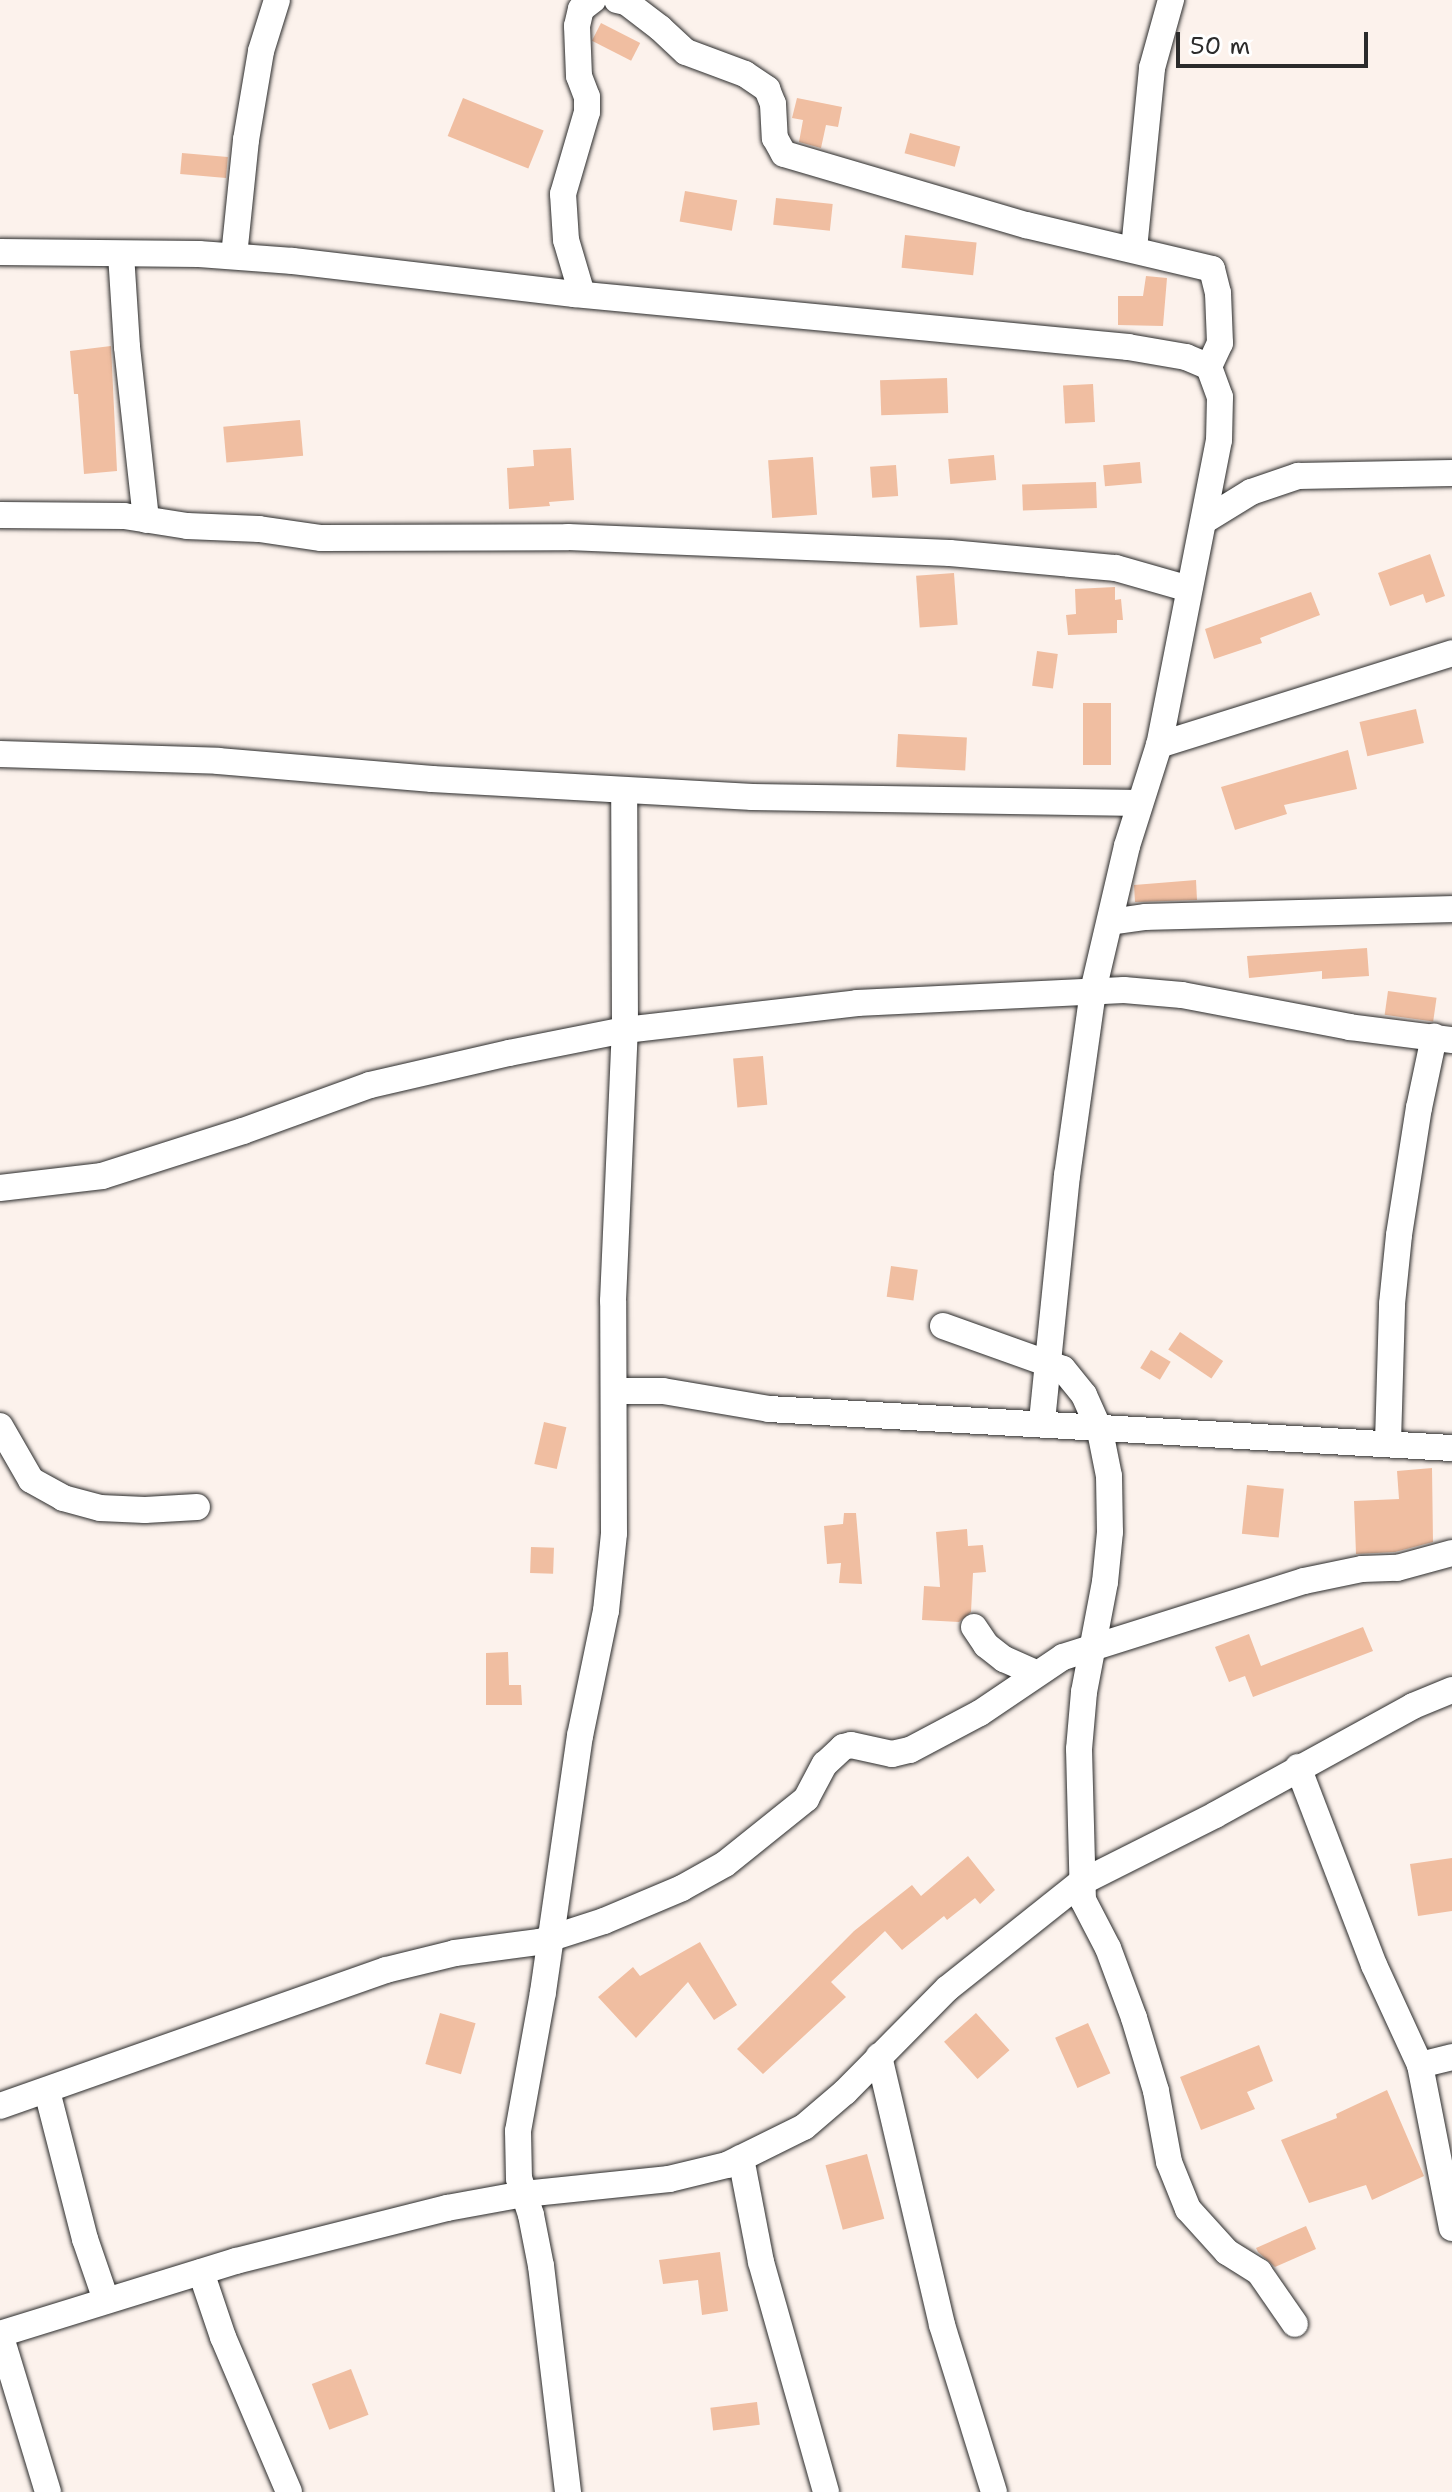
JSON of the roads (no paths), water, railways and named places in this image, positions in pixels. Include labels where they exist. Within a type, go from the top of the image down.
[{"type":"street","points":[[234,256],[246,140],[261,51],[277,0]]},
{"type":"street","points":[[582,294],[566,240],[563,194],[587,112],[587,97],[579,76],[577,26],[581,9],[593,0]]},
{"type":"street","points":[[617,0],[626,2],[686,52],[745,74],[767,89],[773,104],[775,138],[784,154],[963,204],[1026,225],[1212,269],[1218,293],[1220,343],[1209,367],[1220,397],[1221,423],[1159,745],[1140,803],[1093,991],[1067,1175],[1042,1423]]},
{"type":"street","points":[[1134,249],[1152,68],[1171,0]]},
{"type":"street","points":[[0,252],[234,256],[582,294],[1128,347],[1186,357],[1209,367]]},
{"type":"street","points":[[121,254],[127,347],[146,520]]},
{"type":"street","points":[[1204,521],[1251,492],[1298,476],[1452,473]]},
{"type":"street","points":[[0,515],[91,514],[321,538],[568,537],[950,553],[1116,568],[1189,589]]},
{"type":"street","points":[[1159,745],[1452,653]]},
{"type":"street","points":[[0,754],[218,761],[432,779],[752,797],[1140,803]]},
{"type":"street","points":[[568,2492],[541,2266],[517,2161],[520,2103],[551,1940],[580,1736],[611,1577],[615,1518],[613,1254],[625,1030],[624,790]]},
{"type":"street","points":[[1110,922],[1146,917],[1452,909]]},
{"type":"street","points":[[0,1188],[89,1179],[243,1131],[370,1085],[625,1030],[927,997],[1014,997],[1093,991],[1182,995],[1349,1027],[1443,1039],[1419,1108],[1399,1235],[1392,1304],[1388,1442]]},
{"type":"street","points":[[943,1326],[1063,1369],[1074,1381],[1100,1431],[1109,1476],[1110,1532],[1079,1749],[1080,1883],[1083,1900],[1108,1948],[1134,2018],[1156,2091],[1169,2162],[1184,2201],[1209,2236],[1233,2257],[1259,2272],[1295,2324]]},
{"type":"street","points":[[615,1391],[663,1391],[769,1409],[960,1422],[1042,1423],[1100,1431],[1388,1442],[1452,1448]]},
{"type":"street","points":[[0,1426],[31,1480],[63,1498],[100,1508],[145,1510],[197,1507]]},
{"type":"street","points":[[0,2106],[386,1970],[455,1953],[551,1940],[638,1907],[716,1870],[806,1799],[825,1764],[838,1750],[851,1745],[892,1754],[910,1750],[980,1713],[1063,1657],[1304,1581],[1362,1569],[1397,1568],[1452,1553]]},
{"type":"street","points":[[974,1627],[986,1645],[1004,1659],[1036,1673]]},
{"type":"street","points":[[48,2492],[0,2334],[201,2272],[447,2208],[524,2194],[669,2179],[703,2172],[741,2158],[804,2127],[845,2092],[960,1978],[1080,1883],[1215,1815],[1413,1706],[1452,1690]]},
{"type":"street","points":[[1298,1767],[1374,1965],[1420,2065],[1452,2228]]},
{"type":"street","points":[[879,2056],[942,2325],[994,2492]]},
{"type":"street","points":[[1420,2065],[1452,2057]]},
{"type":"street","points":[[47,2091],[85,2239],[106,2300]]},
{"type":"street","points":[[741,2158],[761,2262],[826,2492]]},
{"type":"street","points":[[201,2272],[223,2337],[289,2492]]}]
